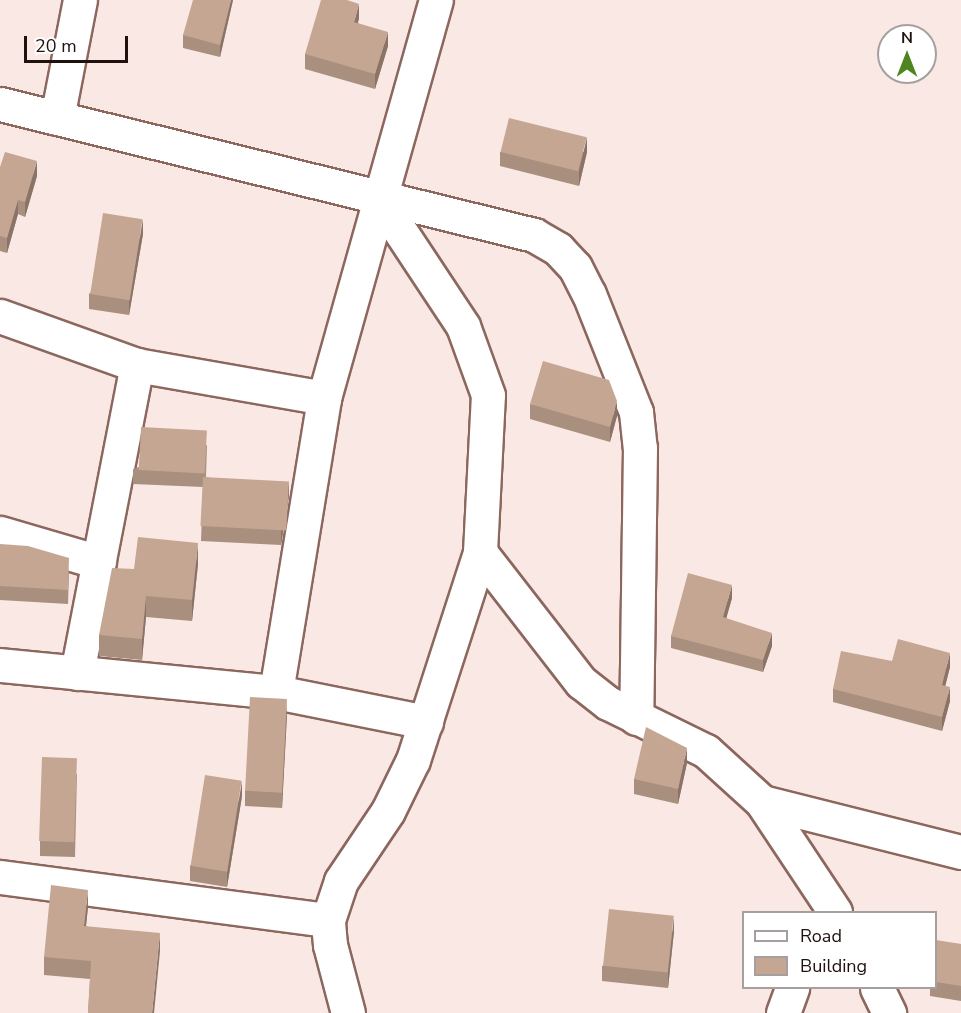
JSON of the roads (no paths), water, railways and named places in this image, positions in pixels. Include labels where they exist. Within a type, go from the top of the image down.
[{"type":"street","points":[[57,118],[80,0]]},
{"type":"street","points":[[276,692],[324,398],[379,199],[426,2]]},
{"type":"street","points":[[0,104],[534,236],[558,249],[574,267],[590,294],[636,412],[640,448],[636,718]]},
{"type":"street","points":[[348,1013],[330,945],[328,920],[341,882],[388,811],[426,722],[480,552],[488,395],[463,326],[379,199]]},
{"type":"street","points":[[0,316],[136,364],[324,398]]},
{"type":"street","points":[[77,673],[136,364]]},
{"type":"street","points":[[0,532],[99,562]]},
{"type":"street","points":[[480,552],[581,682],[608,703],[706,751],[762,802],[826,907]]},
{"type":"street","points":[[0,665],[276,692],[426,722]]},
{"type":"street","points":[[762,802],[961,852]]},
{"type":"street","points":[[0,877],[328,920]]},
{"type":"street","points":[[783,1013],[791,989]]},
{"type":"street","points":[[878,989],[889,1013]]}]
